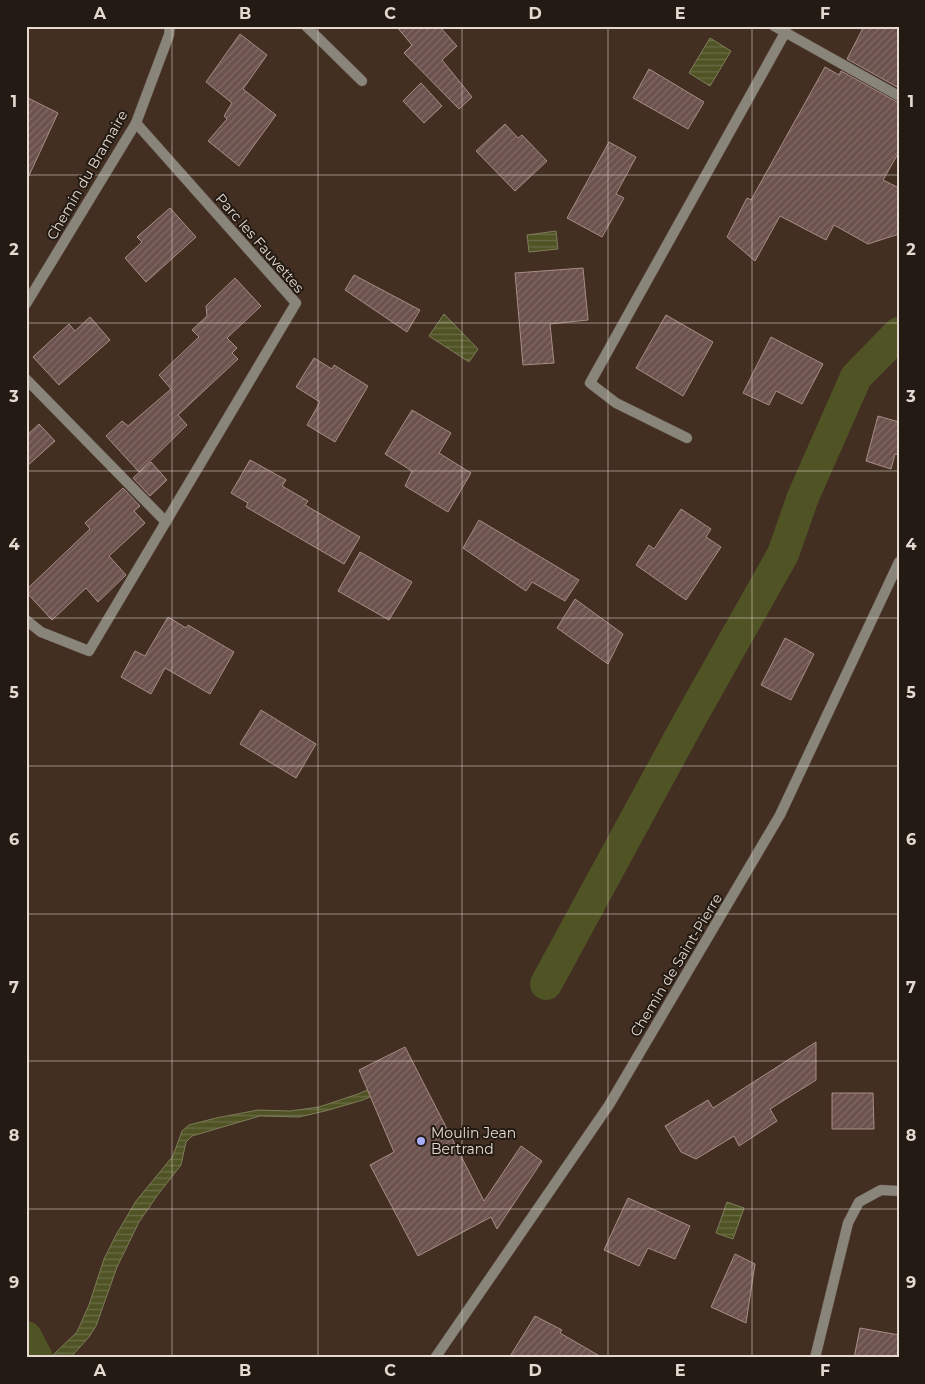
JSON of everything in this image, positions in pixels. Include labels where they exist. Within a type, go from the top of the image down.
[{"type":"street","name":"Chemin du Bramaire","points":[[26,304],[136,123],[169,34],[170,26]]},
{"type":"street","points":[[306,26],[362,81]]},
{"type":"street","points":[[774,26],[899,96]]},
{"type":"street","points":[[687,438],[616,403],[590,383],[786,32]]},
{"type":"street","name":"Parc les Fauvettes","points":[[26,620],[41,632],[89,651],[296,303],[136,123]]},
{"type":"street","points":[[26,380],[166,522]]},
{"type":"street","name":"Chemin de Saint-Pierre","points":[[435,1358],[608,1105],[775,824],[899,562]]},
{"type":"street","points":[[814,1358],[848,1223],[859,1202],[881,1190],[899,1191]]},
{"type":"shaded area","points":[[710,38],[731,51],[710,86],[689,73]]},
{"type":"shaded area","points":[[556,231],[558,249],[529,252],[527,235]]},
{"type":"shaded area","points":[[444,314],[478,349],[469,362],[429,336]]},
{"type":"shaded area","points":[[377,1086],[383,1091],[363,1100],[325,1111],[299,1117],[260,1116],[192,1136],[186,1142],[181,1165],[139,1222],[117,1267],[96,1326],[89,1337],[70,1358],[50,1358],[77,1332],[89,1305],[104,1259],[116,1235],[136,1201],[173,1156],[182,1131],[189,1125],[258,1110],[290,1111],[319,1107]]},
{"type":"shaded area","points":[[727,1202],[744,1208],[733,1239],[716,1233]]},
{"type":"building","points":[[396,26],[439,26],[457,46],[442,60],[472,97],[459,109],[404,53],[412,45]]},
{"type":"building","points":[[864,26],[899,26],[899,88],[847,59]]},
{"type":"building","points":[[240,34],[267,55],[243,89],[276,115],[239,166],[208,141],[227,119],[224,116],[232,103],[206,82]]},
{"type":"building","points":[[825,67],[839,75],[841,71],[899,103],[899,152],[883,180],[899,188],[899,234],[868,244],[834,225],[826,240],[780,216],[755,261],[727,237],[747,198],[751,200]]},
{"type":"building","points":[[649,69],[704,102],[688,129],[633,98]]},
{"type":"building","points":[[421,83],[442,106],[424,123],[403,101]]},
{"type":"building","points":[[26,97],[58,113],[26,182]]},
{"type":"building","points":[[505,124],[518,138],[522,135],[547,161],[515,191],[476,151]]},
{"type":"building","points":[[609,142],[636,157],[616,194],[624,198],[602,237],[567,218]]},
{"type":"building","points":[[170,208],[196,237],[146,282],[125,258],[142,242],[137,237]]},
{"type":"building","points":[[583,268],[588,320],[550,324],[554,363],[523,365],[515,273]]},
{"type":"building","points":[[354,275],[420,310],[407,332],[345,290]]},
{"type":"building","points":[[235,278],[261,306],[227,338],[237,348],[232,353],[238,359],[178,415],[187,425],[139,472],[106,436],[122,421],[128,426],[171,389],[159,375],[199,337],[192,330],[207,316],[206,306]]},
{"type":"building","points":[[666,315],[713,342],[683,396],[636,368]]},
{"type":"building","points":[[90,317],[110,340],[59,385],[33,357],[69,324],[75,331]]},
{"type":"building","points":[[771,337],[823,364],[802,404],[776,391],[769,405],[743,393]]},
{"type":"building","points":[[314,358],[332,369],[334,365],[368,386],[335,442],[307,425],[320,402],[296,387]]},
{"type":"building","points":[[412,410],[451,433],[439,453],[471,473],[448,512],[405,486],[412,471],[385,454]]},
{"type":"building","points":[[878,416],[899,422],[899,455],[895,454],[891,469],[866,461]]},
{"type":"building","points":[[39,424],[55,441],[26,467],[26,436]]},
{"type":"building","points":[[250,460],[286,480],[282,486],[308,501],[305,505],[360,537],[344,564],[246,507],[248,503],[231,493]]},
{"type":"building","points":[[151,462],[167,480],[150,496],[133,478]]},
{"type":"building","points":[[123,488],[140,506],[134,511],[145,523],[109,556],[126,575],[98,602],[86,588],[52,620],[26,590],[90,529],[85,523]]},
{"type":"building","points":[[681,509],[711,529],[706,537],[721,547],[686,600],[636,565],[649,545],[654,549]]},
{"type":"building","points":[[479,520],[579,580],[565,601],[532,582],[526,591],[463,548]]},
{"type":"building","points":[[360,552],[412,582],[389,620],[338,591]]},
{"type":"building","points":[[575,599],[623,634],[608,664],[557,628]]},
{"type":"building","points":[[168,617],[186,628],[188,625],[234,652],[210,694],[165,668],[151,694],[121,677],[135,651],[145,656]]},
{"type":"building","points":[[785,638],[814,654],[791,700],[761,685]]},
{"type":"building","points":[[261,710],[316,744],[296,778],[240,744]]},
{"type":"building","points":[[816,1042],[816,1080],[770,1109],[777,1121],[739,1146],[734,1136],[696,1159],[681,1152],[665,1126],[708,1100],[713,1108]]},
{"type":"building","name":"Moulin Jean Bertrand","points":[[405,1047],[484,1201],[521,1146],[542,1161],[497,1229],[491,1217],[418,1256],[370,1165],[394,1152],[359,1070]]},
{"type":"building","points":[[832,1093],[873,1093],[874,1129],[832,1129]]},
{"type":"building","points":[[628,1198],[690,1226],[675,1259],[648,1248],[639,1266],[604,1250]]},
{"type":"building","points":[[735,1254],[755,1264],[746,1323],[711,1307]]},
{"type":"building","points":[[535,1316],[562,1330],[560,1333],[603,1358],[509,1358]]},
{"type":"building","points":[[860,1328],[899,1335],[899,1358],[854,1358]]},
{"type":"waterway","points":[[546,984],[689,721],[783,554],[803,497],[856,377],[899,333]]},
{"type":"waterway","points":[[26,1337],[37,1358]]},
{"type":"place","name":"Moulin Jean Bertrand","points":[[421,1141]]}]
